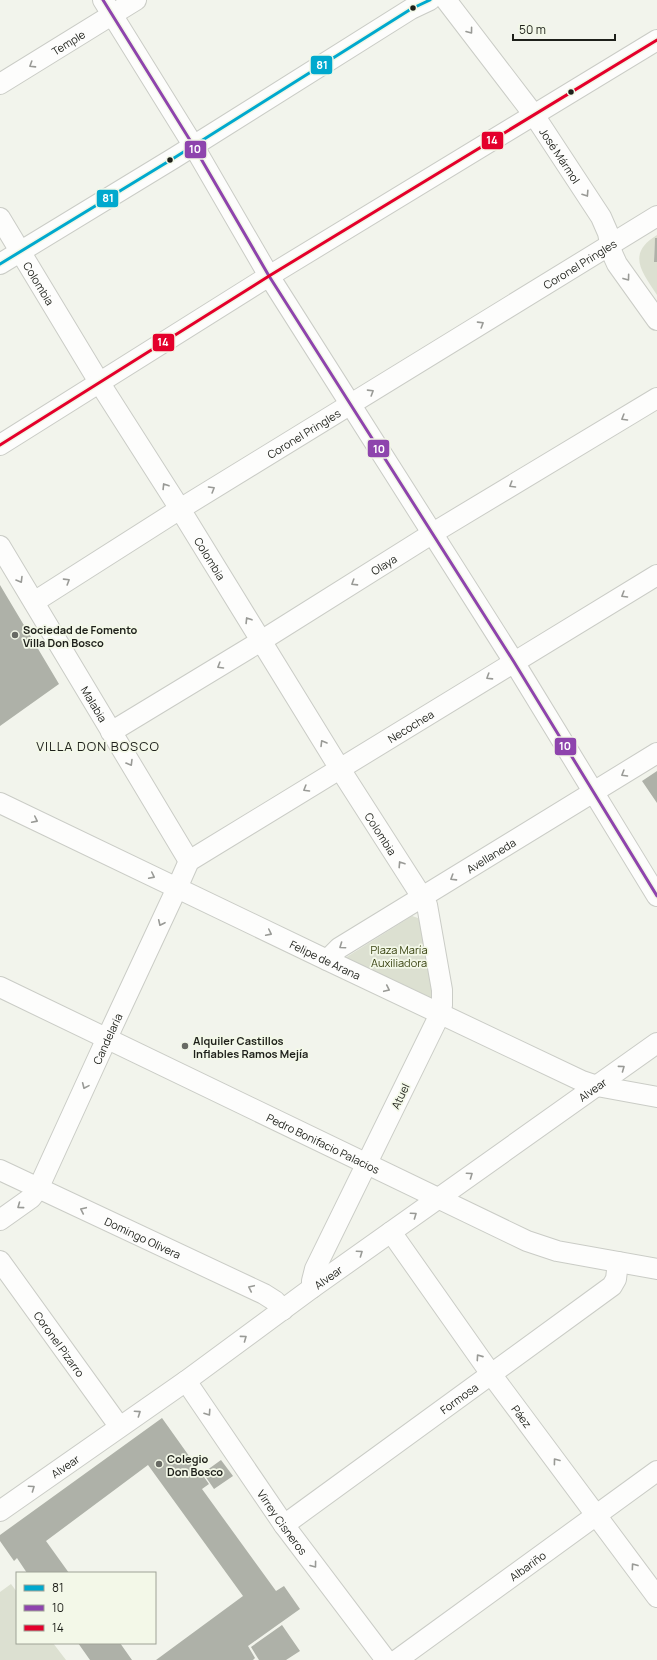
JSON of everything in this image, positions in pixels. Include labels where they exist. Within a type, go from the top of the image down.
[{"type":"street","name":"Temple","points":[[0,84],[108,7],[136,0]]},
{"type":"street","points":[[0,264],[430,0]]},
{"type":"street","name":"José Mármol","points":[[446,0],[534,115],[601,218],[608,233],[612,253],[617,264],[657,320]]},
{"type":"street","points":[[108,7],[193,145],[269,276],[514,662],[657,896]]},
{"type":"street","points":[[0,445],[269,276],[657,40]]},
{"type":"street","name":"Coronel Pringles","points":[[34,602],[180,509],[657,216]]},
{"type":"street","name":"Colombia","points":[[0,218],[99,382],[180,509],[340,769],[422,897]]},
{"type":"street","name":"Olaya","points":[[111,732],[262,641],[433,533],[657,398]]},
{"type":"street","name":"Malabia","points":[[0,546],[189,861]]},
{"type":"street","name":"Necochea","points":[[189,861],[657,575]]},
{"type":"street","name":"Avellaneda","points":[[327,960],[339,948],[657,753]]},
{"type":"street","name":"Felipe de Arana","points":[[0,803],[440,1014],[582,1080],[597,1086],[657,1097]]},
{"type":"street","points":[[177,888],[189,861]]},
{"type":"street","name":"Candelaria","points":[[38,1189],[177,888]]},
{"type":"street","name":"Atuel","points":[[312,1288],[315,1269],[440,1014],[442,1005],[442,990],[427,905],[422,897]]},
{"type":"street","name":"Pedro Bonifacio Palacios","points":[[0,987],[532,1243],[557,1251],[657,1269]]},
{"type":"street","name":"Alvear","points":[[0,1511],[186,1380],[312,1288],[657,1043]]},
{"type":"street","name":"Domingo Olivera","points":[[0,1170],[264,1294],[275,1301],[283,1310]]},
{"type":"street","points":[[0,1220],[31,1198],[38,1189]]},
{"type":"street","name":"Páez","points":[[391,1232],[491,1374],[657,1597]]},
{"type":"street","name":"Coronel Pizarro","points":[[0,1261],[119,1426]]},
{"type":"street","name":"Formosa","points":[[284,1525],[612,1286],[616,1280],[618,1262]]},
{"type":"street","name":"Virrey Cisneros","points":[[186,1380],[284,1525],[386,1660]]},
{"type":"street","name":"Albariño","points":[[397,1660],[657,1472]]},
{"type":"green space","points":[[657,235],[657,238],[655,238],[654,262],[657,262],[657,295],[642,271],[639,256],[647,242]]},
{"type":"green space","name":"Plaza María Auxiliadora","points":[[412,916],[418,918],[420,922],[437,991],[433,999],[429,999],[345,958]]},
{"type":"green space","points":[[11,1584],[16,1591],[16,1644],[54,1644],[66,1660],[0,1660],[0,1592]]},
{"type":"building","points":[[655,238],[657,238],[657,262],[654,262]]},
{"type":"building","name":"Sociedad de Fomento Villa Don Bosco","points":[[0,585],[59,684],[0,726]]},
{"type":"building","points":[[657,771],[657,803],[642,781]]},
{"type":"building","name":"Colegio Don Bosco","points":[[162,1418],[209,1484],[202,1489],[276,1591],[284,1586],[300,1609],[248,1646],[255,1658],[253,1660],[156,1660],[243,1596],[148,1465],[46,1541],[68,1572],[26,1572],[17,1558],[14,1561],[0,1541],[0,1535]]},
{"type":"building","name":"Colegio Don Bosco","points":[[221,1460],[233,1476],[214,1489],[203,1473]]},
{"type":"building","points":[[282,1625],[300,1651],[286,1660],[259,1660],[251,1647]]},
{"type":"building","points":[[79,1644],[121,1644],[132,1660],[90,1660]]},
{"type":"transit line","name":"10","points":[[103,0],[193,145],[269,276],[514,662],[657,896]]},
{"type":"transit line","name":"81","points":[[0,264],[174,158],[411,9],[430,0]]},
{"type":"transit line","name":"14","points":[[0,445],[269,276],[657,40]]},
{"type":"place","name":"Sociedad de Fomento Villa Don Bosco","points":[[15,635]]},
{"type":"place","name":"Alquiler Castillos Inflables Ramos Mejía","points":[[185,1046]]},
{"type":"place","name":"Colegio Don Bosco","points":[[159,1464]]},
{"type":"district","name":"VILLA DON BOSCO","points":[[98,746]]}]
